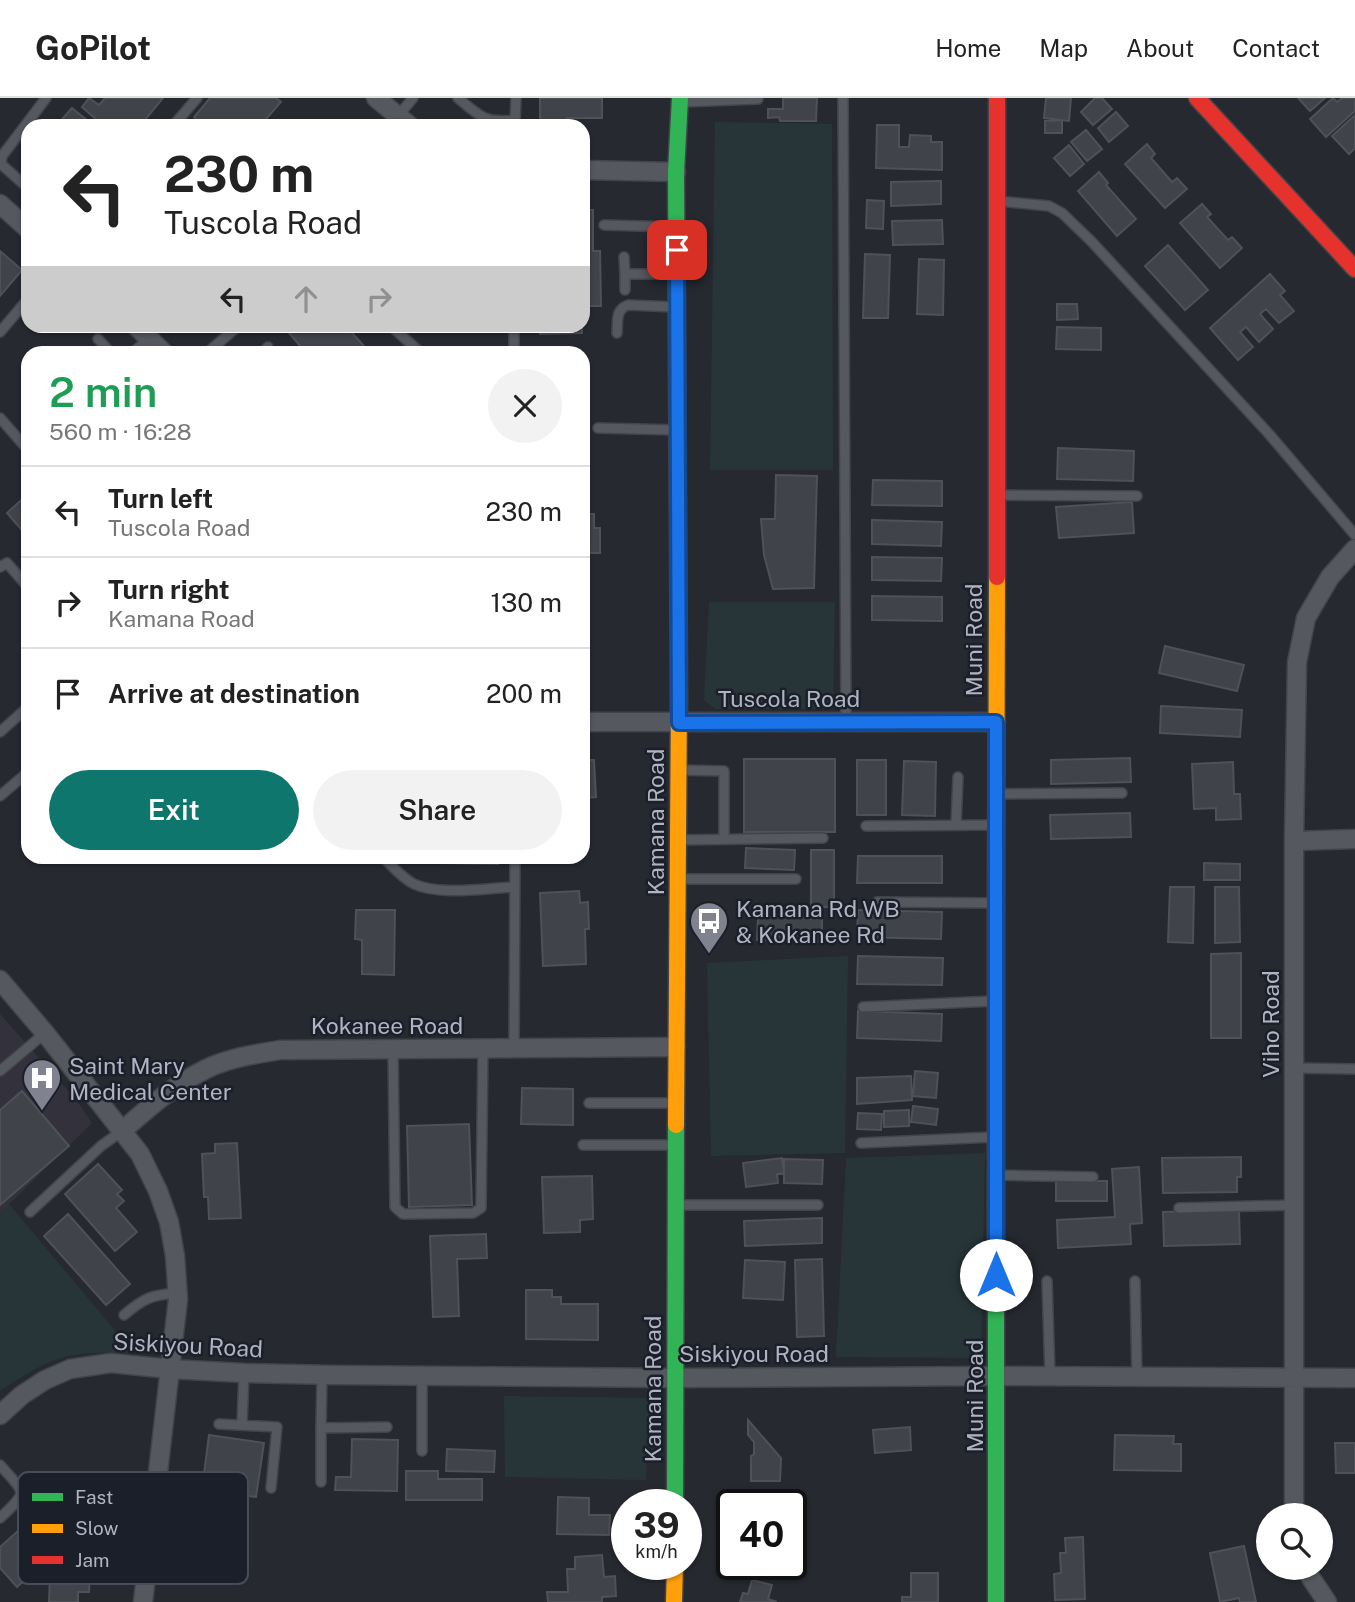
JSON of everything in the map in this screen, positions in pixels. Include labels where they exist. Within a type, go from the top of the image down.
[{"type":"street","points":[[376,98],[402,119]]},
{"type":"street","name":"Muni Road","points":[[996,1602],[997,98]]},
{"type":"street","points":[[1197,98],[1355,270]]},
{"type":"street","name":"Kamana Road","points":[[675,1489],[679,723],[677,172],[680,100]]},
{"type":"street","points":[[590,170],[677,172]]},
{"type":"street","points":[[0,204],[21,223]]},
{"type":"street","points":[[144,333],[158,346]]},
{"type":"street","name":"Viho Road","points":[[1294,1503],[1294,841],[1297,662],[1306,618],[1330,577],[1355,549]]},
{"type":"street","name":"Tuscola Road","points":[[590,722],[996,722]]},
{"type":"street","points":[[1294,841],[1355,839]]},
{"type":"street","points":[[0,980],[140,1154],[169,1222],[175,1256],[177,1293],[158,1472]]},
{"type":"street","name":"Kokanee Road","points":[[122,1131],[166,1093],[207,1069],[243,1057],[280,1050],[676,1047]]},
{"type":"street","name":"Siskiyou Road","points":[[0,1415],[22,1395],[45,1380],[70,1369],[111,1363],[170,1369],[322,1375],[1355,1378]]},
{"type":"street","points":[[674,1602],[675,1580]]},
{"type":"street","points":[[1312,1580],[1327,1602]]},
{"type":"street","points":[[143,1602],[145,1584]]},
{"type":"lane","points":[[30,119],[46,98]]},
{"type":"lane","points":[[179,119],[197,98]]},
{"type":"lane","points":[[405,119],[413,98]]},
{"type":"lane","points":[[458,98],[485,119]]},
{"type":"lane","points":[[515,119],[516,98]]},
{"type":"lane","points":[[843,98],[846,722]]},
{"type":"lane","points":[[680,100],[758,99]]},
{"type":"lane","points":[[21,131],[2,156],[1,164],[21,182]]},
{"type":"lane","points":[[996,201],[1049,206],[1062,213],[1269,434],[1355,535]]},
{"type":"lane","points":[[604,225],[677,227]]},
{"type":"lane","points":[[624,257],[625,290]]},
{"type":"lane","points":[[625,274],[677,274]]},
{"type":"lane","points":[[617,333],[621,308],[628,305],[677,307]]},
{"type":"lane","points":[[0,332],[21,307]]},
{"type":"lane","points":[[216,346],[230,333]]},
{"type":"lane","points":[[399,333],[413,346]]},
{"type":"lane","points":[[140,346],[150,338]]},
{"type":"lane","points":[[99,339],[106,346]]},
{"type":"lane","points":[[0,418],[21,442]]},
{"type":"lane","points":[[598,428],[677,430]]},
{"type":"lane","points":[[996,495],[1137,496]]},
{"type":"lane","points":[[0,566],[7,563],[21,579]]},
{"type":"lane","points":[[0,732],[21,713]]},
{"type":"lane","points":[[678,770],[724,771],[724,839]]},
{"type":"lane","points":[[956,825],[958,777]]},
{"type":"lane","points":[[0,796],[21,778]]},
{"type":"lane","points":[[996,794],[1122,793]]},
{"type":"lane","points":[[866,826],[996,825]]},
{"type":"lane","points":[[678,840],[823,838]]},
{"type":"lane","points":[[390,864],[411,883],[432,889],[448,891],[515,887]]},
{"type":"lane","points":[[514,1048],[515,864]]},
{"type":"lane","points":[[677,879],[796,879]]},
{"type":"lane","points":[[877,902],[996,903]]},
{"type":"lane","points":[[863,1007],[996,1001]]},
{"type":"lane","points":[[0,1071],[45,1033]]},
{"type":"lane","points":[[393,1049],[395,1207],[403,1214],[472,1213],[481,1208],[483,1049]]},
{"type":"lane","points":[[1294,1069],[1355,1069]]},
{"type":"lane","points":[[589,1103],[676,1103]]},
{"type":"lane","points":[[30,1212],[122,1131]]},
{"type":"lane","points":[[861,1143],[996,1137]]},
{"type":"lane","points":[[583,1145],[676,1145]]},
{"type":"lane","points":[[996,1175],[1093,1177]]},
{"type":"lane","points":[[676,1205],[818,1205]]},
{"type":"lane","points":[[1179,1208],[1295,1205]]},
{"type":"lane","points":[[1047,1281],[1050,1376]]},
{"type":"lane","points":[[1135,1281],[1138,1377]]},
{"type":"lane","points":[[124,1315],[155,1294],[177,1293]]},
{"type":"lane","points":[[242,1425],[244,1373]]},
{"type":"lane","points":[[321,1482],[322,1375]]},
{"type":"lane","points":[[422,1376],[422,1451]]},
{"type":"lane","points":[[219,1424],[277,1427],[271,1488]]},
{"type":"lane","points":[[321,1428],[387,1427]]},
{"type":"lane","points":[[0,1465],[18,1485]]},
{"type":"lane","points":[[0,1518],[18,1502]]},
{"type":"shaded area","points":[[715,122],[832,124],[833,470],[710,470]]},
{"type":"shaded area","points":[[709,602],[835,602],[833,709],[716,709],[704,700]]},
{"type":"shaded area","points":[[848,956],[845,1153],[711,1156],[707,963]]},
{"type":"shaded area","name":"Saint Mary Medical Center","points":[[0,1014],[77,1101],[92,1123],[0,1213]]},
{"type":"shaded area","points":[[985,1153],[981,1358],[836,1357],[846,1158]]},
{"type":"shaded area","points":[[9,1204],[134,1353],[67,1356],[35,1369],[0,1391],[0,1213]]},
{"type":"shaded area","points":[[504,1396],[649,1398],[646,1480],[505,1477]]},
{"type":"building","points":[[89,98],[99,105],[105,98],[163,98],[146,119],[96,119],[82,107]]},
{"type":"building","points":[[210,98],[276,98],[281,102],[266,119],[194,117]]},
{"type":"building","points":[[540,98],[602,98],[602,118],[540,119]]},
{"type":"building","points":[[783,98],[817,98],[816,121],[780,121],[779,117],[768,118],[768,109],[783,109]]},
{"type":"building","points":[[1046,98],[1071,98],[1069,121],[1044,118]]},
{"type":"building","points":[[1095,98],[1102,98],[1112,109],[1093,125],[1081,112]]},
{"type":"building","points":[[1298,98],[1325,98],[1310,111]]},
{"type":"building","points":[[1333,98],[1337,102],[1342,98],[1355,98],[1355,111],[1326,137],[1310,119]]},
{"type":"building","points":[[72,108],[85,119],[62,119]]},
{"type":"building","points":[[1116,112],[1128,126],[1109,142],[1098,128]]},
{"type":"building","points":[[1355,115],[1355,148],[1349,154],[1332,136]]},
{"type":"building","points":[[1062,120],[1062,133],[1045,133],[1045,121]]},
{"type":"building","points":[[877,125],[899,125],[899,147],[909,147],[910,135],[931,136],[931,142],[942,142],[942,170],[876,168]]},
{"type":"building","points":[[1086,130],[1102,149],[1087,161],[1071,142]]},
{"type":"building","points":[[1147,144],[1155,154],[1151,158],[1172,182],[1177,178],[1187,189],[1165,208],[1125,164]]},
{"type":"building","points":[[1069,145],[1084,164],[1070,176],[1054,158]]},
{"type":"building","points":[[1099,172],[1108,183],[1106,185],[1136,219],[1117,236],[1078,191]]},
{"type":"building","points":[[941,181],[941,204],[891,206],[891,182]]},
{"type":"building","points":[[867,200],[884,201],[883,229],[866,228]]},
{"type":"building","points":[[1202,204],[1211,214],[1207,217],[1228,240],[1232,237],[1242,248],[1220,268],[1180,223]]},
{"type":"building","points":[[590,210],[593,210],[593,251],[600,251],[601,306],[590,306]]},
{"type":"building","points":[[942,220],[943,244],[893,245],[892,221]]},
{"type":"building","points":[[1168,245],[1208,290],[1185,310],[1145,266]]},
{"type":"building","points":[[0,251],[21,271],[0,296]]},
{"type":"building","points":[[865,254],[890,255],[888,318],[863,318]]},
{"type":"building","points":[[919,259],[944,260],[943,315],[917,314]]},
{"type":"building","points":[[1270,274],[1285,291],[1280,295],[1294,311],[1279,323],[1266,309],[1260,314],[1273,329],[1259,342],[1246,327],[1240,332],[1253,347],[1238,360],[1210,328]]},
{"type":"building","points":[[1057,304],[1077,304],[1078,319],[1057,320]]},
{"type":"building","points":[[1057,327],[1101,328],[1101,350],[1056,349]]},
{"type":"building","points":[[289,333],[352,333],[364,346],[300,346]]},
{"type":"building","points":[[1058,448],[1134,451],[1133,481],[1057,479]]},
{"type":"building","points":[[776,475],[817,476],[814,588],[773,589],[764,555],[761,519],[775,519]]},
{"type":"building","points":[[873,480],[942,481],[942,506],[872,505]]},
{"type":"building","points":[[21,500],[21,529],[7,513]]},
{"type":"building","points":[[1132,502],[1134,533],[1059,538],[1056,507]]},
{"type":"building","points":[[590,514],[594,514],[594,528],[600,528],[600,553],[590,553]]},
{"type":"building","points":[[872,520],[942,522],[941,546],[872,544]]},
{"type":"building","points":[[872,557],[942,558],[941,581],[872,580]]},
{"type":"building","points":[[872,596],[942,597],[942,621],[872,620]]},
{"type":"building","points":[[1165,646],[1244,665],[1237,691],[1159,673]]},
{"type":"building","points":[[1161,706],[1242,710],[1240,737],[1160,733]]},
{"type":"building","points":[[1130,758],[1131,782],[1051,784],[1051,760]]},
{"type":"building","points":[[744,759],[835,759],[835,832],[744,832]]},
{"type":"building","points":[[590,760],[594,760],[596,797],[590,797]]},
{"type":"building","points":[[857,760],[886,760],[886,815],[857,815]]},
{"type":"building","points":[[904,761],[936,762],[935,816],[902,815]]},
{"type":"building","points":[[1233,762],[1234,794],[1240,794],[1241,819],[1216,820],[1216,808],[1194,809],[1192,764]]},
{"type":"building","points":[[1130,813],[1131,837],[1051,839],[1050,815]]},
{"type":"building","points":[[746,848],[795,850],[794,870],[745,868]]},
{"type":"building","points":[[811,850],[834,850],[834,907],[811,907]]},
{"type":"building","points":[[858,856],[942,856],[942,883],[857,883]]},
{"type":"building","points":[[1204,863],[1240,864],[1240,880],[1204,880]]},
{"type":"building","points":[[1170,887],[1194,887],[1193,943],[1168,942]]},
{"type":"building","points":[[1215,887],[1239,887],[1240,942],[1215,943]]},
{"type":"building","points":[[579,891],[580,903],[588,902],[589,929],[585,929],[586,964],[543,966],[540,893]]},
{"type":"building","points":[[356,910],[395,910],[394,975],[362,974],[362,940],[355,939]]},
{"type":"building","points":[[858,910],[942,912],[941,939],[857,937]]},
{"type":"building","points":[[758,917],[822,919],[822,942],[757,940]]},
{"type":"building","points":[[1241,953],[1241,1038],[1211,1038],[1211,954]]},
{"type":"building","points":[[858,956],[943,958],[942,985],[857,984]]},
{"type":"building","points":[[858,1011],[942,1014],[941,1041],[857,1038]]},
{"type":"building","points":[[915,1071],[938,1073],[936,1098],[913,1096]]},
{"type":"building","points":[[911,1076],[912,1100],[857,1104],[857,1078]]},
{"type":"building","points":[[522,1088],[573,1089],[573,1125],[521,1124]]},
{"type":"building","points":[[22,1091],[69,1146],[0,1205],[0,1110]]},
{"type":"building","points":[[913,1106],[938,1109],[936,1125],[911,1122]]},
{"type":"building","points":[[909,1110],[909,1126],[884,1127],[884,1111]]},
{"type":"building","points":[[858,1113],[882,1114],[881,1130],[857,1129]]},
{"type":"building","points":[[469,1124],[472,1205],[409,1207],[407,1126]]},
{"type":"building","points":[[237,1143],[241,1218],[209,1219],[208,1197],[204,1197],[202,1154],[215,1153],[215,1144]]},
{"type":"building","points":[[1241,1157],[1241,1177],[1237,1177],[1237,1192],[1163,1193],[1162,1158]]},
{"type":"building","points":[[782,1158],[784,1173],[777,1174],[778,1183],[746,1187],[743,1163]]},
{"type":"building","points":[[784,1159],[823,1160],[822,1184],[784,1183]]},
{"type":"building","points":[[98,1164],[122,1190],[117,1194],[124,1201],[116,1208],[137,1232],[115,1251],[65,1194]]},
{"type":"building","points":[[1139,1167],[1142,1223],[1130,1224],[1131,1244],[1058,1248],[1057,1220],[1115,1217],[1112,1169]]},
{"type":"building","points":[[592,1176],[593,1219],[580,1220],[580,1232],[544,1233],[542,1177]]},
{"type":"building","points":[[1056,1181],[1107,1181],[1107,1201],[1056,1201]]},
{"type":"building","points":[[1239,1211],[1240,1244],[1164,1246],[1163,1212]]},
{"type":"building","points":[[68,1214],[130,1284],[106,1305],[44,1236]]},
{"type":"building","points":[[822,1218],[822,1243],[745,1246],[744,1221]]},
{"type":"building","points":[[486,1234],[487,1258],[457,1259],[459,1316],[433,1317],[430,1236]]},
{"type":"building","points":[[822,1259],[824,1336],[797,1337],[795,1260]]},
{"type":"building","points":[[745,1260],[785,1262],[783,1300],[743,1298]]},
{"type":"building","points":[[526,1290],[552,1290],[552,1297],[561,1297],[561,1304],[598,1304],[598,1340],[526,1339]]},
{"type":"building","points":[[748,1420],[781,1458],[780,1481],[751,1481],[754,1442],[748,1435]]},
{"type":"building","points":[[910,1427],[911,1450],[875,1453],[873,1430]]},
{"type":"building","points":[[209,1435],[264,1443],[256,1497],[248,1496],[248,1472],[204,1472]]},
{"type":"building","points":[[1115,1435],[1174,1436],[1173,1444],[1181,1444],[1181,1471],[1114,1470]]},
{"type":"building","points":[[352,1439],[398,1440],[397,1491],[335,1490],[336,1477],[351,1477]]},
{"type":"building","points":[[1335,1443],[1355,1443],[1355,1473],[1336,1473]]},
{"type":"building","points":[[447,1449],[495,1451],[494,1472],[446,1471]]},
{"type":"building","points":[[406,1471],[438,1471],[438,1479],[482,1479],[482,1500],[406,1500]]},
{"type":"building","points":[[558,1497],[589,1498],[589,1515],[610,1515],[609,1535],[557,1534]]},
{"type":"building","points":[[18,1531],[18,1584],[20,1584],[17,1587],[0,1568],[0,1547]]},
{"type":"building","points":[[1083,1537],[1085,1599],[1055,1600],[1054,1574],[1061,1573],[1060,1553],[1066,1553],[1065,1538]]},
{"type":"building","points":[[1244,1546],[1256,1602],[1240,1602],[1239,1598],[1220,1602],[1210,1553]]},
{"type":"building","points":[[602,1555],[604,1577],[611,1576],[611,1580],[615,1580],[616,1596],[602,1597],[602,1602],[548,1602],[547,1592],[568,1592],[567,1569],[575,1569],[575,1557]]},
{"type":"building","points":[[911,1573],[938,1573],[938,1602],[902,1602],[902,1597],[911,1597]]},
{"type":"building","points":[[752,1580],[772,1585],[768,1599],[777,1602],[740,1602],[743,1593],[748,1594]]},
{"type":"building","points":[[50,1584],[89,1584],[89,1592],[78,1592],[78,1602],[49,1602]]},
{"type":"traffic: fast","points":[[679,696],[676,172],[680,98]]},
{"type":"traffic: fast","points":[[996,906],[996,1602]]},
{"type":"traffic: fast","points":[[675,1489],[676,1125]]},
{"type":"traffic: slow","points":[[996,906],[997,577]]},
{"type":"traffic: slow","points":[[676,1125],[679,696]]},
{"type":"traffic: slow","points":[[674,1602],[675,1580]]},
{"type":"traffic: jam","points":[[997,98],[997,577]]},
{"type":"traffic: jam","points":[[1197,98],[1355,269]]},
{"type":"place","name":"Kamana Rd WB & Kokanee Rd","points":[[709,955]]},
{"type":"place","name":"Saint Mary Medical Center","points":[[42,1112]]},
{"type":"route","points":[[677,250],[679,723],[996,722],[996,1275]]}]
